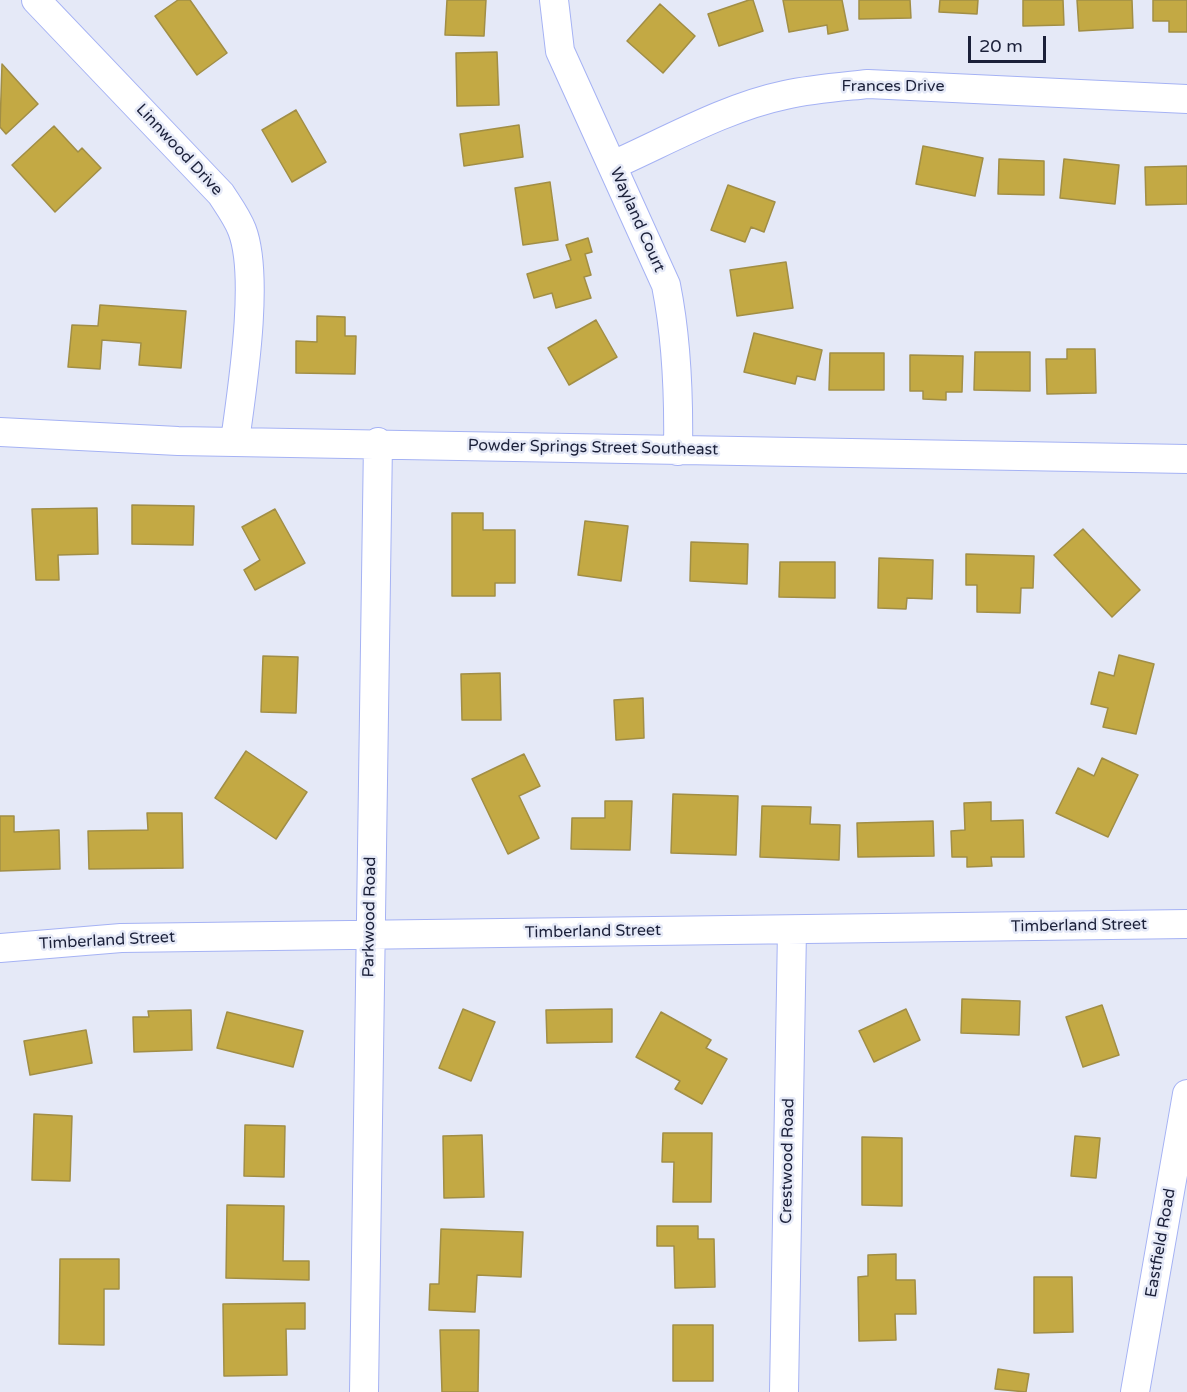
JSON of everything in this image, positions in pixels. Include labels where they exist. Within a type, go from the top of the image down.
[{"type":"street","name":"Linnwood Drive","points":[[36,0],[221,194],[242,231],[249,272],[249,313],[235,441]]},
{"type":"street","name":"Wayland Court","points":[[554,0],[560,51],[666,285],[674,322],[678,451]]},
{"type":"street","name":"Frances Drive","points":[[613,165],[744,107],[784,95],[825,88],[879,85],[1187,99]]},
{"type":"street","name":"Powder Springs Street Southeast","points":[[0,432],[235,441],[1187,459]]},
{"type":"street","name":"Parkwood Road","points":[[364,1392],[378,442]]},
{"type":"street","name":"Timberland Street","points":[[0,948],[121,938],[1187,924]]},
{"type":"street","name":"Crestwood Road","points":[[784,1392],[792,930]]},
{"type":"street","name":"Eastfield Road","points":[[1135,1392],[1187,1094]]},
{"type":"building","points":[[178,0],[190,0],[227,53],[197,75],[155,16]]},
{"type":"building","points":[[447,0],[486,0],[484,36],[445,35]]},
{"type":"building","points":[[753,0],[763,31],[719,46],[708,14]]},
{"type":"building","points":[[783,0],[842,0],[848,30],[828,34],[827,25],[789,32]]},
{"type":"building","points":[[859,0],[910,0],[911,18],[859,19]]},
{"type":"building","points":[[940,0],[978,0],[977,14],[939,12]]},
{"type":"building","points":[[1023,0],[1063,0],[1064,25],[1023,26]]},
{"type":"building","points":[[1077,0],[1132,0],[1133,28],[1079,31]]},
{"type":"building","points":[[1153,0],[1187,0],[1187,32],[1169,32],[1169,21],[1153,21]]},
{"type":"building","points":[[660,4],[695,36],[663,73],[627,41]]},
{"type":"building","points":[[497,52],[499,105],[457,106],[456,53]]},
{"type":"building","points":[[2,64],[38,104],[6,134],[0,127]]},
{"type":"building","points":[[296,110],[326,162],[292,182],[262,130]]},
{"type":"building","points":[[519,125],[523,157],[464,166],[460,134]]},
{"type":"building","points":[[54,126],[78,152],[82,148],[101,168],[55,212],[12,165]]},
{"type":"building","points":[[923,146],[983,158],[975,196],[916,184]]},
{"type":"building","points":[[999,159],[1044,161],[1044,195],[998,194]]},
{"type":"building","points":[[1064,159],[1119,165],[1115,204],[1060,198]]},
{"type":"building","points":[[1187,166],[1187,204],[1146,205],[1145,167]]},
{"type":"building","points":[[550,182],[558,240],[523,245],[515,188]]},
{"type":"building","points":[[728,185],[775,202],[764,232],[751,227],[745,242],[711,230]]},
{"type":"building","points":[[588,238],[592,252],[585,254],[591,275],[584,277],[591,298],[556,308],[552,293],[534,298],[527,274],[571,260],[566,245]]},
{"type":"building","points":[[786,262],[793,308],[737,316],[730,270]]},
{"type":"building","points":[[100,305],[186,311],[181,368],[139,365],[141,343],[102,340],[100,369],[68,367],[72,325],[98,326]]},
{"type":"building","points":[[317,316],[345,317],[345,336],[356,336],[355,374],[296,373],[296,341],[317,342]]},
{"type":"building","points":[[596,320],[617,357],[569,385],[548,348]]},
{"type":"building","points":[[754,333],[822,350],[815,380],[797,376],[795,384],[744,372]]},
{"type":"building","points":[[1067,349],[1095,349],[1096,393],[1047,394],[1046,359],[1067,359]]},
{"type":"building","points":[[975,352],[1030,352],[1030,391],[974,390]]},
{"type":"building","points":[[830,353],[884,353],[884,390],[829,390]]},
{"type":"building","points":[[910,355],[963,356],[962,392],[946,392],[946,400],[923,399],[923,391],[910,391]]},
{"type":"building","points":[[132,505],[194,506],[193,545],[132,544]]},
{"type":"building","points":[[97,508],[98,554],[58,555],[59,580],[36,580],[32,509]]},
{"type":"building","points":[[275,509],[305,563],[255,590],[244,570],[260,560],[242,527]]},
{"type":"building","points":[[452,513],[483,513],[483,530],[515,530],[515,583],[495,583],[495,596],[452,596]]},
{"type":"building","points":[[585,521],[628,526],[621,581],[578,575]]},
{"type":"building","points":[[1083,529],[1140,590],[1112,617],[1054,555]]},
{"type":"building","points":[[691,542],[748,544],[747,584],[690,581]]},
{"type":"building","points":[[966,554],[1034,556],[1033,588],[1021,588],[1020,613],[977,612],[977,585],[966,585]]},
{"type":"building","points":[[879,558],[933,560],[932,599],[907,598],[906,609],[878,608]]},
{"type":"building","points":[[780,562],[835,562],[835,598],[779,597]]},
{"type":"building","points":[[1119,655],[1154,664],[1136,734],[1103,727],[1108,708],[1091,704],[1099,672],[1114,676]]},
{"type":"building","points":[[263,656],[298,657],[296,713],[261,712]]},
{"type":"building","points":[[500,673],[501,720],[462,720],[461,674]]},
{"type":"building","points":[[643,698],[644,738],[616,740],[614,700]]},
{"type":"building","points":[[246,751],[307,792],[276,839],[215,798]]},
{"type":"building","points":[[524,754],[540,786],[519,796],[539,838],[508,854],[472,779]]},
{"type":"building","points":[[1102,758],[1138,775],[1108,837],[1056,813],[1078,768],[1094,776]]},
{"type":"building","points":[[673,794],[738,796],[736,855],[671,853]]},
{"type":"building","points":[[605,801],[632,801],[630,850],[571,849],[572,818],[605,818]]},
{"type":"building","points":[[991,802],[991,821],[1023,820],[1024,857],[991,857],[992,866],[967,867],[967,857],[952,857],[951,831],[965,830],[964,803]]},
{"type":"building","points":[[762,806],[811,807],[810,824],[840,825],[839,860],[760,857]]},
{"type":"building","points":[[147,813],[182,813],[183,868],[89,869],[88,831],[148,830]]},
{"type":"building","points":[[0,816],[14,816],[14,832],[59,830],[60,869],[0,871]]},
{"type":"building","points":[[933,821],[934,856],[858,857],[857,823]]},
{"type":"building","points":[[962,999],[1020,1001],[1019,1035],[961,1033]]},
{"type":"building","points":[[1102,1005],[1119,1055],[1083,1067],[1066,1017]]},
{"type":"building","points":[[463,1009],[495,1022],[471,1081],[439,1068]]},
{"type":"building","points":[[612,1009],[612,1042],[547,1043],[546,1010]]},
{"type":"building","points":[[906,1009],[920,1040],[874,1062],[859,1031]]},
{"type":"building","points":[[191,1010],[192,1050],[134,1052],[133,1017],[149,1017],[148,1011]]},
{"type":"building","points":[[227,1012],[303,1031],[293,1067],[217,1048]]},
{"type":"building","points":[[661,1012],[711,1040],[706,1048],[727,1059],[702,1104],[675,1089],[680,1081],[636,1057]]},
{"type":"building","points":[[86,1030],[92,1063],[30,1075],[24,1041]]},
{"type":"building","points":[[34,1114],[72,1116],[70,1181],[32,1180]]},
{"type":"building","points":[[245,1125],[285,1126],[284,1177],[244,1176]]},
{"type":"building","points":[[663,1133],[712,1133],[711,1202],[673,1202],[674,1162],[662,1162]]},
{"type":"building","points":[[482,1135],[484,1197],[444,1198],[443,1136]]},
{"type":"building","points":[[1075,1136],[1100,1138],[1096,1178],[1071,1176]]},
{"type":"building","points":[[862,1137],[902,1138],[902,1206],[862,1205]]},
{"type":"building","points":[[227,1205],[284,1206],[283,1261],[309,1261],[309,1280],[226,1278]]},
{"type":"building","points":[[657,1226],[698,1226],[698,1239],[714,1239],[715,1287],[675,1288],[674,1246],[657,1246]]},
{"type":"building","points":[[441,1229],[523,1232],[521,1277],[477,1275],[475,1312],[429,1310],[430,1284],[439,1284]]},
{"type":"building","points":[[896,1254],[896,1280],[915,1280],[916,1314],[895,1314],[896,1340],[859,1341],[858,1277],[868,1276],[868,1255]]},
{"type":"building","points":[[60,1259],[119,1259],[119,1289],[104,1289],[104,1345],[59,1344]]},
{"type":"building","points":[[1034,1277],[1072,1277],[1073,1332],[1034,1333]]},
{"type":"building","points":[[305,1303],[305,1329],[286,1329],[287,1375],[224,1376],[223,1304]]},
{"type":"building","points":[[673,1325],[713,1325],[713,1381],[673,1381]]},
{"type":"building","points":[[440,1330],[479,1330],[478,1392],[442,1392]]},
{"type":"building","points":[[998,1369],[1029,1374],[1026,1392],[995,1389]]}]
